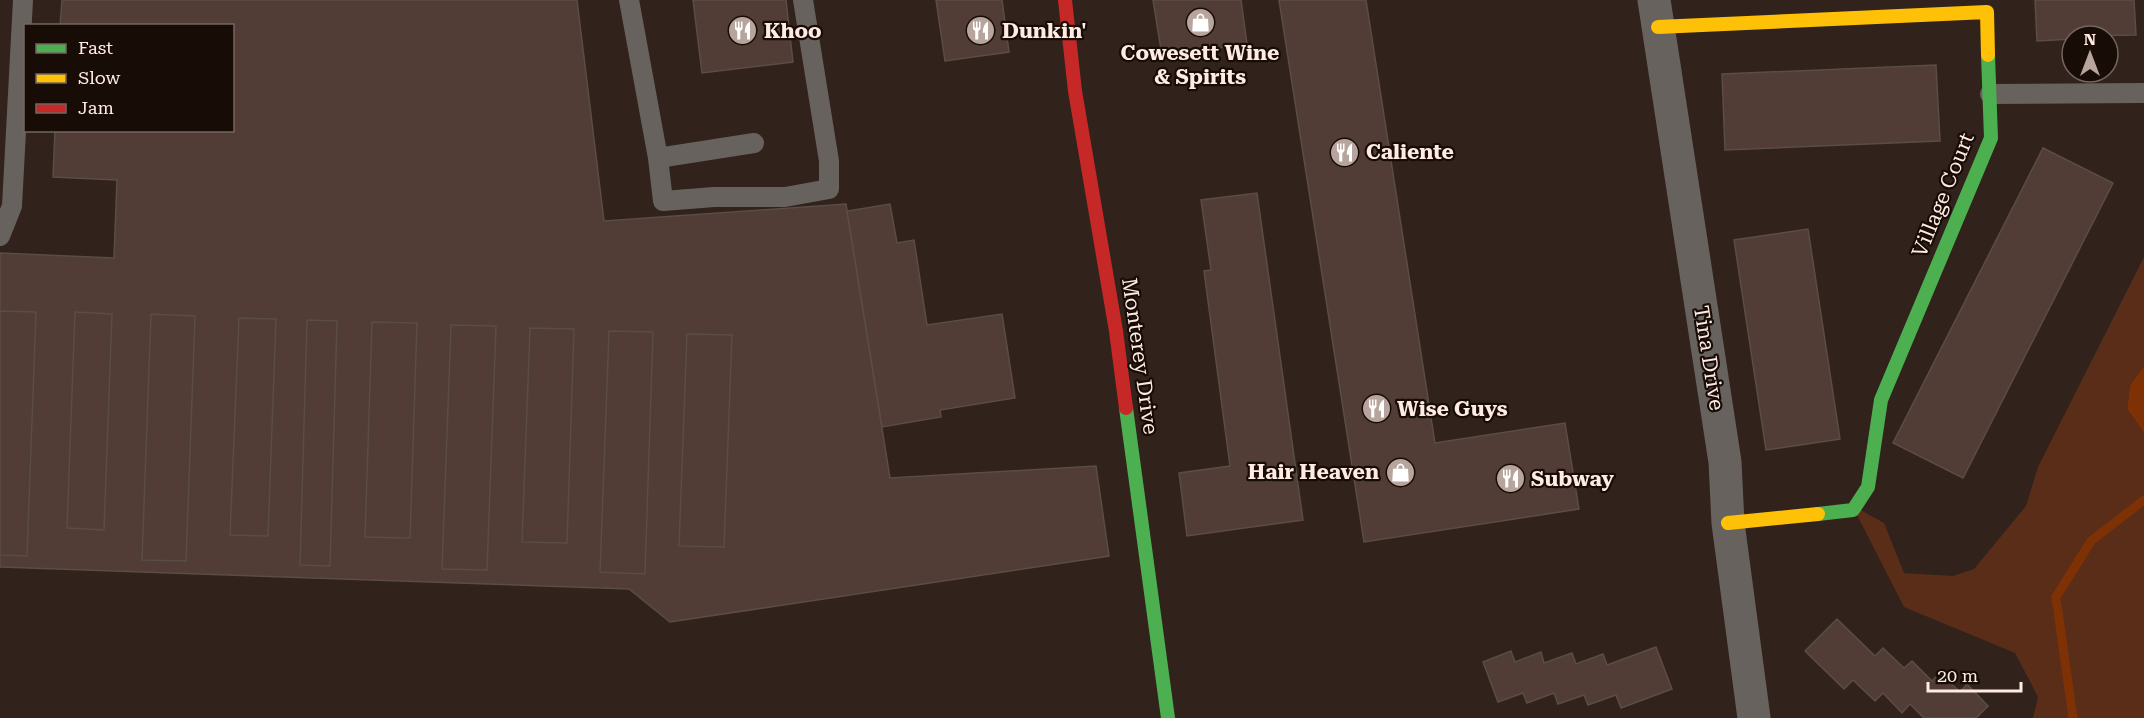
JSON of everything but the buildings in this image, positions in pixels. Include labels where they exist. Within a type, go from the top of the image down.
[{"type":"street","name":"Monterey Drive","points":[[1065,0],[1075,91],[1116,330],[1168,718]]},
{"type":"street","name":"Village Court","points":[[1656,14],[1987,6],[1991,138],[1881,400],[1868,487],[1853,510],[1728,523]]},
{"type":"street","name":"Tina Drive","points":[[1656,14],[1725,462],[1728,523],[1755,718]]},
{"type":"lane","points":[[0,236],[12,206],[23,0]]},
{"type":"lane","points":[[629,0],[658,158],[663,201],[714,197],[785,197],[829,189],[829,161],[803,0]]},
{"type":"lane","points":[[1990,94],[2144,93]]},
{"type":"lane","points":[[658,158],[754,143]]},
{"type":"shaded area","points":[[2144,257],[2144,366],[2130,385],[2127,409],[2144,433],[2144,718],[2033,718],[2038,697],[2015,653],[1904,607],[1855,511],[1857,508],[1884,523],[1904,573],[1953,576],[1974,569],[2026,506],[2038,467]]},
{"type":"shaded area","points":[[2144,366],[2144,433],[2127,409],[2130,385]]},
{"type":"waterway","points":[[2073,718],[2056,597],[2091,541],[2144,500]]},
{"type":"traffic: fast","points":[[1818,514],[1853,510],[1868,487],[1881,400],[1991,138],[1988,55]]},
{"type":"traffic: fast","points":[[1126,408],[1168,718]]},
{"type":"traffic: slow","points":[[1658,27],[1987,12],[1988,55]]},
{"type":"traffic: slow","points":[[1728,523],[1818,514]]},
{"type":"traffic: jam","points":[[1065,0],[1075,91],[1116,331],[1126,408]]},
{"type":"place","name":"Cowesett Wine & Spirits","points":[[1200,22]]},
{"type":"place","name":"Khoo","points":[[743,31]]},
{"type":"place","name":"Dunkin'","points":[[981,31]]},
{"type":"place","name":"Caliente","points":[[1345,152]]},
{"type":"place","name":"Wise Guys","points":[[1376,409]]},
{"type":"place","name":"Hair Heaven","points":[[1400,472]]},
{"type":"place","name":"Subway","points":[[1510,479]]}]
